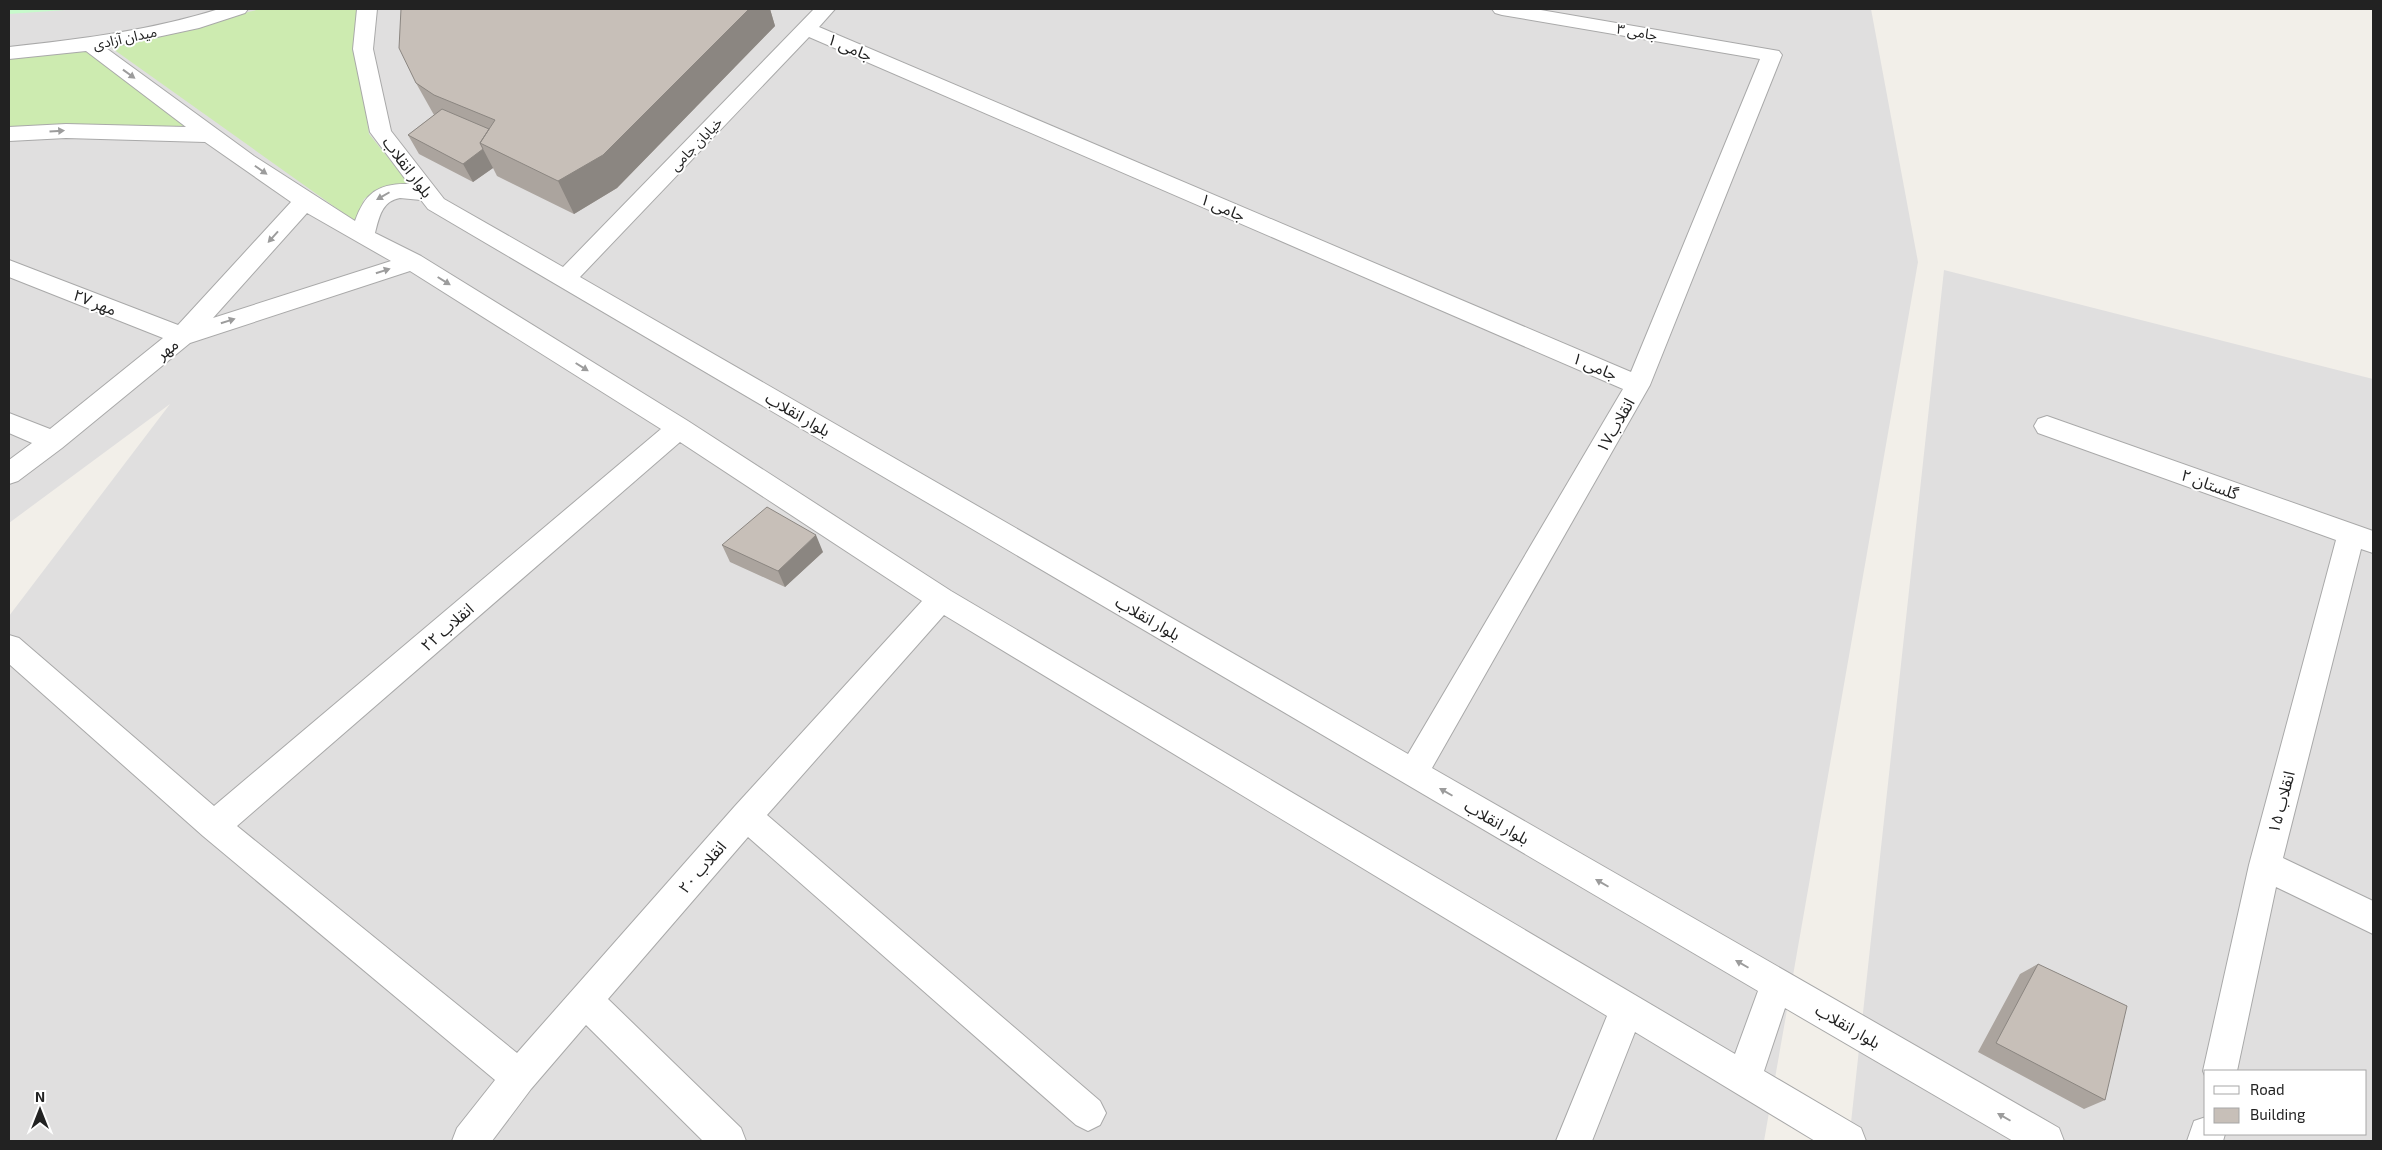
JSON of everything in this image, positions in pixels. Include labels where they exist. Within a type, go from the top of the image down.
[{"type":"street","name":"میدان آزادی","points":[[9,53],[90,46],[192,24],[238,9]]},
{"type":"street","name":"بلوار انقلاب","points":[[367,9],[364,48],[381,132],[436,204],[2046,1141]]},
{"type":"street","name":"خیابان جامی","points":[[566,278],[808,29],[825,9]]},
{"type":"street","name":"جامی ۳","points":[[1502,9],[1772,55]]},
{"type":"street","name":"جامی ۱","points":[[808,29],[1638,385]]},
{"type":"street","points":[[90,46],[306,201],[380,246],[413,262],[679,428],[941,599],[1626,1011],[1744,1078],[1848,1141]]},
{"type":"street","name":"انقلاب۱۷","points":[[1413,773],[1638,385],[1772,55]]},
{"type":"street","points":[[9,134],[66,131],[212,135]]},
{"type":"street","points":[[363,235],[367,216],[373,202],[386,193],[404,189],[427,193]]},
{"type":"street","name":"مهر","points":[[9,474],[53,441],[182,336],[306,201]]},
{"type":"street","points":[[182,336],[413,262]]},
{"type":"street","name":"مهر ۲۷","points":[[9,268],[182,336]]},
{"type":"street","points":[[9,422],[53,441]]},
{"type":"street","name":"گلستان ۲","points":[[2047,426],[2362,538]]},
{"type":"street","name":"انقلاب ۲۲","points":[[214,826],[679,428]]},
{"type":"street","name":"انقلاب ۱۵","points":[[2220,1070],[2265,866],[2362,538]]},
{"type":"street","name":"انقلاب ۲۰","points":[[470,1141],[519,1077],[746,816],[941,599]]},
{"type":"street","points":[[9,647],[214,826],[519,1077]]},
{"type":"street","points":[[746,816],[1088,1113]]},
{"type":"street","points":[[2265,866],[2373,918]]},
{"type":"street","points":[[1744,1078],[1777,984]]},
{"type":"street","points":[[586,1001],[728,1141]]},
{"type":"street","points":[[1574,1141],[1626,1011]]},
{"type":"shaded area","points":[[9,9],[1871,9],[1918,262],[1764,1141],[9,1141],[9,616],[170,404],[9,523]]},
{"type":"shaded area","points":[[1944,270],[2373,379],[2373,1141],[1849,1141]]},
{"type":"green space","points":[[9,9],[79,9],[9,14]]},
{"type":"green space","points":[[261,9],[358,9],[356,49],[369,134],[410,185],[382,187],[364,199],[356,222],[106,44]]},
{"type":"green space","points":[[87,46],[200,131],[71,128],[9,131],[9,56]]},
{"type":"building","points":[[401,9],[749,9],[603,155],[558,181],[480,143],[495,120],[434,95],[416,83],[399,48]]},
{"type":"building","points":[[442,109],[489,129],[480,143],[483,149],[463,164],[408,135]]},
{"type":"building","points":[[767,507],[816,535],[778,571],[722,545]]},
{"type":"building","points":[[2038,964],[2127,1006],[2105,1100],[1996,1043]]}]
